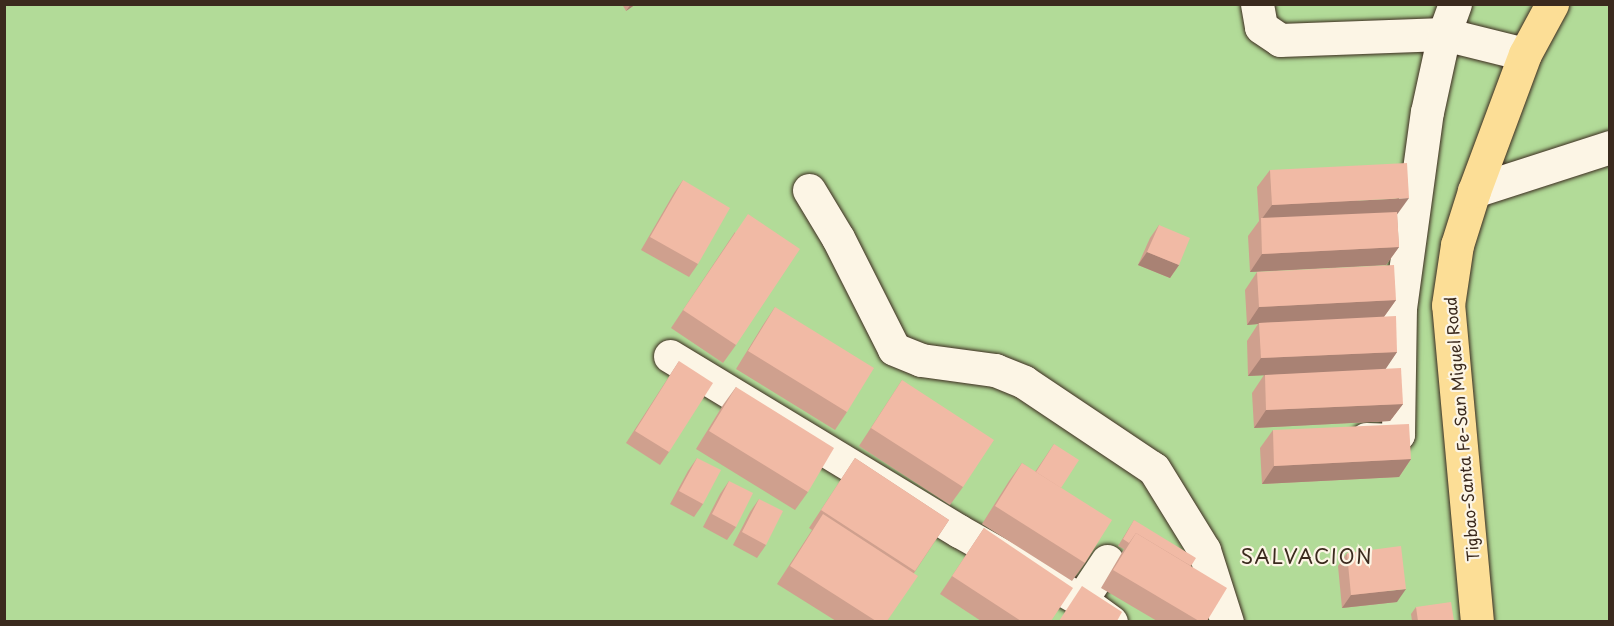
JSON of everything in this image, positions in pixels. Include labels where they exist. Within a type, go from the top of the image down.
[{"type":"main road","name":"Tigbao-Santa Fe-San Miguel Road","points":[[1477,621],[1448,304],[1457,245],[1474,191],[1525,54],[1552,4]]},
{"type":"street","points":[[1257,4],[1261,27],[1280,40],[1450,19],[1525,54]]},
{"type":"street","points":[[1331,438],[1389,440],[1398,434],[1399,329],[1411,221],[1427,112],[1450,19]]},
{"type":"street","points":[[1474,191],[1610,147]]},
{"type":"street","points":[[809,190],[838,238],[894,349],[921,360],[995,370],[1024,382],[1154,469],[1204,550],[1227,621]]},
{"type":"street","points":[[1378,223],[1411,221]]},
{"type":"street","points":[[1365,330],[1399,329]]},
{"type":"street","points":[[670,356],[977,542],[1081,600],[1111,621]]},
{"type":"street","points":[[1081,600],[1107,561]]},
{"type":"green space","points":[[5,5],[1609,5],[1609,621],[5,621]]},
{"type":"building","points":[[1407,163],[1409,198],[1272,205],[1270,170]]},
{"type":"building","points":[[683,180],[730,208],[698,264],[650,237]]},
{"type":"building","points":[[1397,212],[1399,247],[1262,254],[1261,218]]},
{"type":"building","points":[[748,214],[800,249],[736,345],[683,310]]},
{"type":"building","points":[[1159,225],[1190,238],[1179,265],[1147,252]]},
{"type":"building","points":[[1394,265],[1396,300],[1259,307],[1257,272]]},
{"type":"building","points":[[775,307],[874,368],[847,412],[748,351]]},
{"type":"building","points":[[1396,316],[1397,352],[1261,358],[1259,323]]},
{"type":"building","points":[[679,361],[713,383],[669,452],[635,431]]},
{"type":"building","points":[[1401,368],[1403,404],[1266,410],[1265,375]]},
{"type":"building","points":[[902,380],[994,440],[963,487],[871,428]]},
{"type":"building","points":[[736,387],[834,448],[808,492],[709,431]]},
{"type":"building","points":[[1409,424],[1411,459],[1274,466],[1273,430]]},
{"type":"building","points":[[1054,444],[1079,460],[1061,488],[1036,472]]},
{"type":"building","points":[[697,458],[721,470],[703,504],[679,491]]},
{"type":"building","points":[[855,458],[949,520],[915,571],[821,510]]},
{"type":"building","points":[[1022,463],[1112,520],[1085,563],[995,506]]},
{"type":"building","points":[[729,481],[753,493],[736,527],[712,514]]},
{"type":"building","points":[[759,499],[783,511],[766,545],[742,532]]},
{"type":"building","points":[[823,514],[918,576],[887,621],[876,621],[790,566]]},
{"type":"building","points":[[1134,520],[1196,558],[1191,566],[1136,533],[1129,543],[1123,539]]},
{"type":"building","points":[[984,528],[1073,588],[1051,621],[1021,621],[952,576]]},
{"type":"building","points":[[1136,533],[1227,588],[1207,621],[1199,621],[1113,570]]},
{"type":"building","points":[[1401,546],[1406,589],[1351,595],[1347,553]]},
{"type":"building","points":[[1082,586],[1122,612],[1117,621],[1059,621]]},
{"type":"building","points":[[1451,602],[1454,621],[1418,621],[1416,607]]},
{"type":"district","name":"SALVACION","points":[[1307,556]]}]
